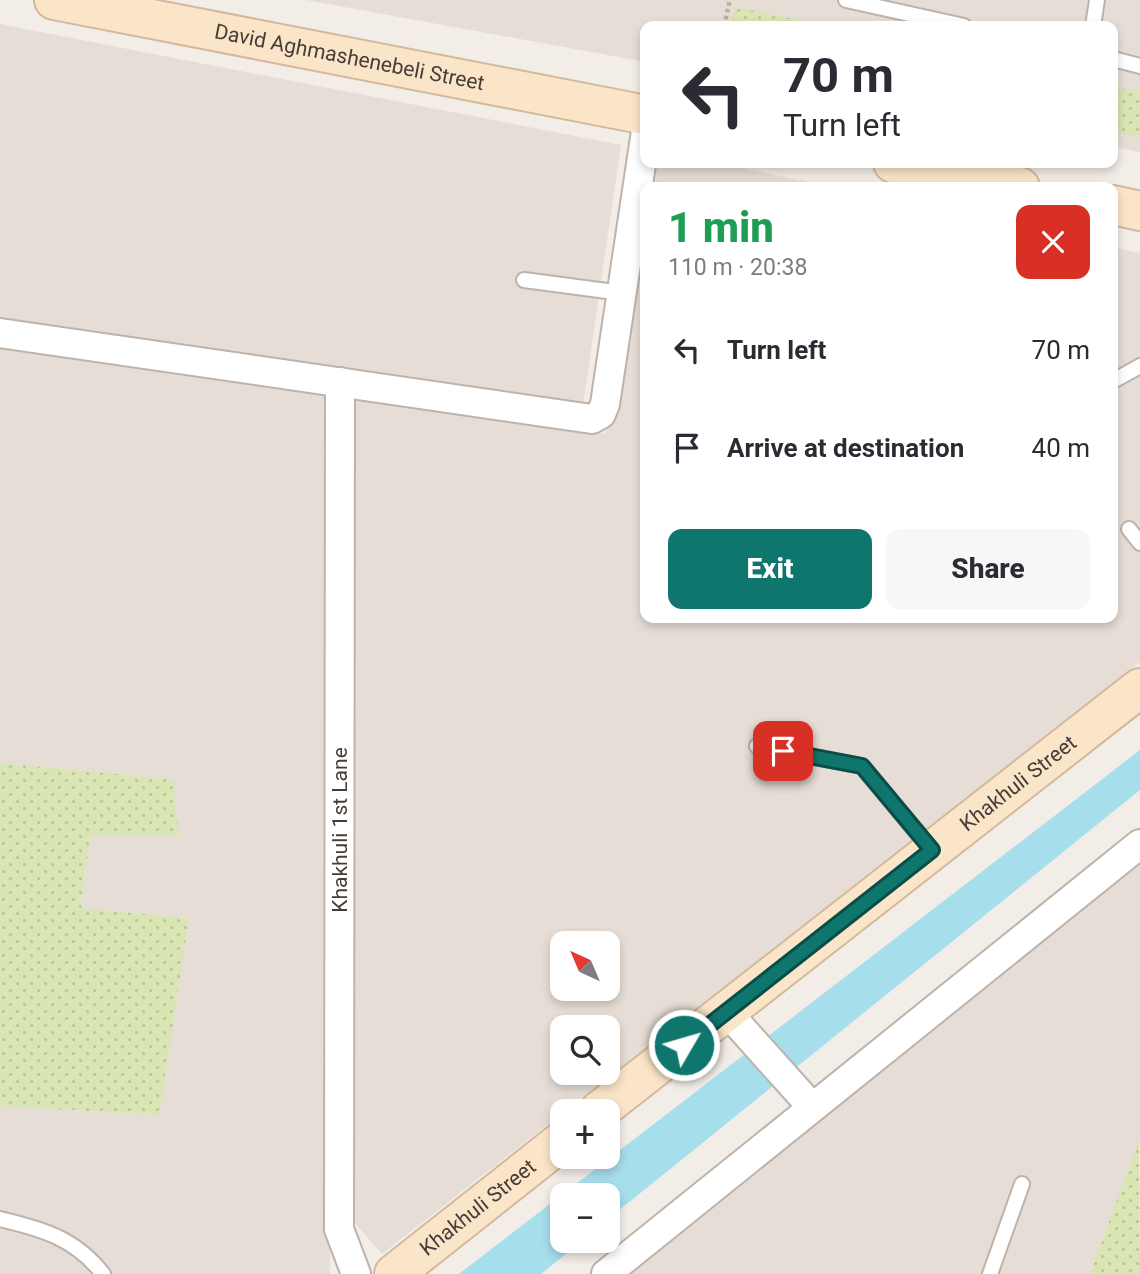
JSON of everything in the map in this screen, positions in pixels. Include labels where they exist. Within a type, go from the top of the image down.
[{"type":"main road","name":"David Aghmashenebeli Street","points":[[54,0],[640,114]]},
{"type":"main road","points":[[919,168],[994,182]]},
{"type":"main road","points":[[1118,206],[1140,211]]},
{"type":"main road","name":"Khakhuli Street","points":[[614,1099],[1140,688]]},
{"type":"main road","name":"Khakhuli Street","points":[[394,1274],[550,1150]]},
{"type":"street","points":[[0,333],[592,419],[601,414],[605,404],[641,168]]},
{"type":"street","name":"Khakhuli 1st Lane","points":[[340,382],[339,1229],[356,1274]]},
{"type":"street","points":[[606,1274],[1140,844]]},
{"type":"street","points":[[726,1011],[812,1107]]},
{"type":"lane","points":[[846,0],[883,4],[946,21]]},
{"type":"lane","points":[[1094,21],[1097,0]]},
{"type":"lane","points":[[1118,61],[1140,65]]},
{"type":"lane","points":[[524,280],[622,293]]},
{"type":"lane","points":[[1118,378],[1140,366]]},
{"type":"lane","points":[[1129,529],[1140,542]]},
{"type":"lane","points":[[757,746],[862,766],[932,850]]},
{"type":"lane","points":[[990,1274],[1022,1184]]},
{"type":"lane","points":[[0,1219],[47,1230],[76,1245],[103,1274]]},
{"type":"path","points":[[725,21],[730,0]]},
{"type":"shaded area","points":[[306,0],[1140,0],[1140,152],[1118,148],[1118,21],[640,21],[640,61]]},
{"type":"shaded area","points":[[0,24],[621,145],[583,405],[330,370],[325,412],[330,1274],[0,1274],[0,1106],[158,1115],[188,918],[81,908],[90,835],[172,779],[0,763]]},
{"type":"shaded area","points":[[652,168],[743,168],[809,182],[650,182]]},
{"type":"shaded area","points":[[640,240],[640,623],[1118,623],[1118,248],[1140,253],[1140,662],[620,1068],[620,1015],[550,1015],[550,1085],[598,1085],[580,1099],[550,1099],[550,1123],[382,1254],[355,1223],[355,395],[606,434]]},
{"type":"shaded area","points":[[1140,858],[1140,1140],[1090,1274],[624,1274]]},
{"type":"green space","points":[[735,7],[804,21],[732,21]]},
{"type":"green space","points":[[1118,87],[1140,92],[1140,137],[1118,132]]},
{"type":"green space","points":[[0,763],[173,779],[179,835],[90,835],[81,908],[189,918],[159,1115],[0,1106]]},
{"type":"green space","points":[[1139,1140],[1140,1274],[1090,1274]]},
{"type":"water","points":[[1140,750],[1140,790],[620,1210],[620,1183],[577,1183],[595,1169],[620,1169],[620,1150]]},
{"type":"water","points":[[550,1204],[550,1253],[567,1253],[541,1274],[459,1274]]},
{"type":"route","points":[[684,1045],[932,850],[862,766],[783,751]]}]
